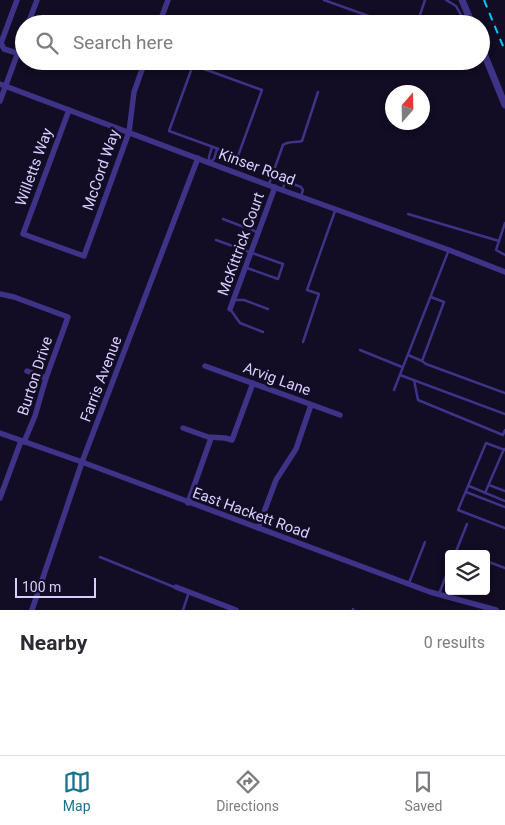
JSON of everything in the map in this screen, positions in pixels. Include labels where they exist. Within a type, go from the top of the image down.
[{"type":"street","points":[[15,52],[4,48],[1,43],[17,0]]},
{"type":"street","points":[[31,15],[37,0]]},
{"type":"street","points":[[162,15],[168,0]]},
{"type":"street","points":[[462,0],[469,15]]},
{"type":"street","points":[[0,101],[3,85],[15,58]]},
{"type":"street","points":[[490,68],[505,105]]},
{"type":"street","name":"McCord Way","points":[[84,256],[129,132],[134,92],[142,70]]},
{"type":"street","name":"Kinser Road","points":[[3,85],[505,272]]},
{"type":"street","name":"Willetts Way","points":[[69,110],[23,234],[84,256]]},
{"type":"street","name":"Farris Avenue","points":[[32,610],[82,462],[198,158]]},
{"type":"street","name":"McKittrick Court","points":[[230,309],[275,187]]},
{"type":"street","name":"Burton Drive","points":[[0,294],[14,297],[68,317],[46,378],[33,424],[23,442],[0,498]]},
{"type":"street","name":"Arvig Lane","points":[[205,366],[340,415]]},
{"type":"street","points":[[27,371],[46,378]]},
{"type":"street","points":[[182,428],[211,438],[232,440],[253,383]]},
{"type":"street","points":[[258,528],[276,480],[296,449],[312,405]]},
{"type":"street","name":"East Hackett Road","points":[[0,433],[438,595],[496,610]]},
{"type":"street","points":[[188,503],[211,438]]},
{"type":"street","points":[[176,588],[236,610]]},
{"type":"lane","points":[[324,0],[366,15]]},
{"type":"lane","points":[[420,15],[425,0]]},
{"type":"lane","points":[[446,0],[456,6],[461,15]]},
{"type":"lane","points":[[191,70],[169,131],[238,156],[262,90],[207,70]]},
{"type":"lane","points":[[268,185],[283,145],[302,141],[318,92]]},
{"type":"lane","points":[[209,162],[212,147]]},
{"type":"lane","points":[[209,162],[214,159],[217,149]]},
{"type":"lane","points":[[272,177],[303,188],[301,197]]},
{"type":"lane","points":[[283,190],[285,182]]},
{"type":"lane","points":[[303,342],[319,294],[307,290],[336,209]]},
{"type":"lane","points":[[408,214],[499,241]]},
{"type":"lane","points":[[222,218],[259,232]]},
{"type":"lane","points":[[505,224],[496,250],[505,255]]},
{"type":"lane","points":[[216,240],[283,264],[278,279],[246,267]]},
{"type":"lane","points":[[394,390],[449,250]]},
{"type":"lane","points":[[422,361],[444,302],[431,297]]},
{"type":"lane","points":[[234,300],[244,300],[268,309]]},
{"type":"lane","points":[[230,309],[240,323],[263,332]]},
{"type":"lane","points":[[360,350],[403,367]]},
{"type":"lane","points":[[408,356],[505,393]]},
{"type":"lane","points":[[400,375],[505,414]]},
{"type":"lane","points":[[414,380],[418,400],[503,435],[505,430]]},
{"type":"lane","points":[[485,493],[504,450],[486,443],[458,510],[505,528]]},
{"type":"lane","points":[[489,485],[505,491]]},
{"type":"lane","points":[[468,486],[505,501]]},
{"type":"lane","points":[[466,492],[505,507]]},
{"type":"lane","points":[[457,550],[467,524]]},
{"type":"lane","points":[[409,584],[425,542]]},
{"type":"lane","points":[[100,557],[176,588]]},
{"type":"lane","points":[[490,562],[505,568]]},
{"type":"lane","points":[[438,595],[445,578]]},
{"type":"lane","points":[[183,610],[189,592]]},
{"type":"railway","points":[[484,0],[505,51]]}]
